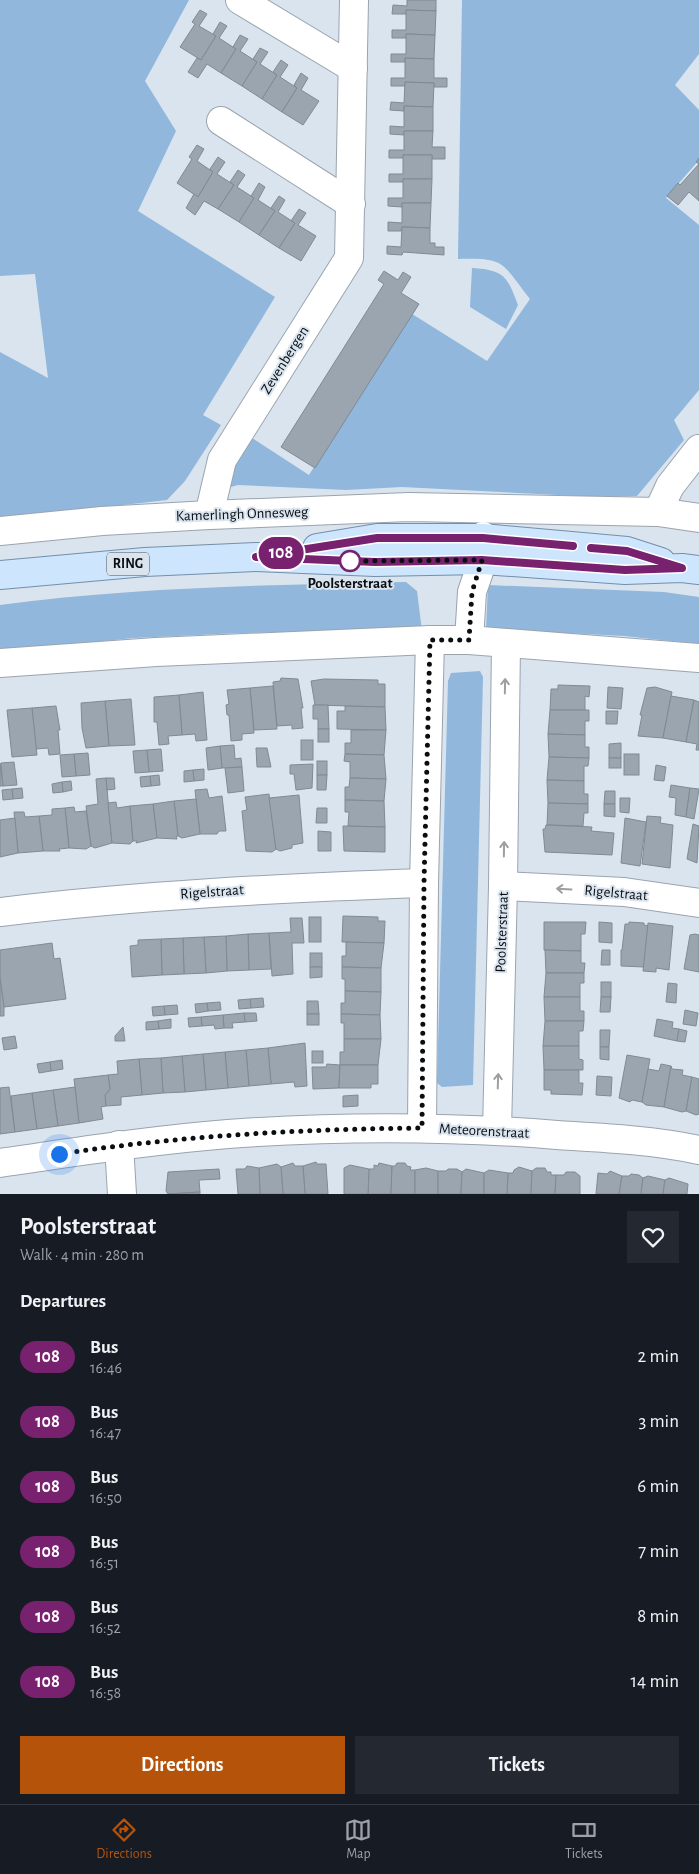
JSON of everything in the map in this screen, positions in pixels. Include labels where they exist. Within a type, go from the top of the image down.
[{"type":"main road","name":"RING","points":[[0,575],[145,562],[256,557],[377,538],[483,549],[627,551],[690,569]]},
{"type":"street","points":[[240,0],[353,68]]},
{"type":"street","name":"Zevenbergen","points":[[209,515],[222,460],[348,258],[351,204],[354,0]]},
{"type":"street","points":[[221,121],[351,204]]},
{"type":"street","points":[[658,512],[670,486],[699,449]]},
{"type":"street","name":"Kamerlingh Onnesweg","points":[[0,531],[102,521],[409,507],[658,512],[699,518]]},
{"type":"street","points":[[469,640],[472,592],[483,549],[485,509]]},
{"type":"street","points":[[422,1128],[424,883],[430,640]]},
{"type":"street","points":[[0,663],[156,652],[430,640],[469,640],[699,658]]},
{"type":"street","name":"Poolsterstraat","points":[[496,1130],[503,886],[506,643]]},
{"type":"street","name":"Rigelstraat","points":[[0,912],[93,901],[231,890],[424,883]]},
{"type":"street","name":"Rigelstraat","points":[[503,886],[624,892],[699,903]]},
{"type":"street","name":"Meteorenstraat","points":[[0,1163],[118,1145],[229,1134],[422,1128],[496,1130],[669,1144],[699,1150]]},
{"type":"street","points":[[118,1145],[122,1194]]},
{"type":"shaded area","points":[[0,0],[189,0],[145,81],[176,131],[138,211],[275,297],[203,415],[221,425],[185,481],[167,500],[0,519],[0,352],[48,378],[35,274],[0,276]]},
{"type":"shaded area","points":[[462,0],[699,0],[699,54],[675,85],[699,110],[699,160],[666,198],[699,225],[699,390],[674,420],[684,440],[637,496],[598,497],[402,487],[346,490],[238,485],[231,487],[231,474],[252,438],[309,475],[409,312],[487,361],[530,299],[507,270],[494,261],[458,259]]},
{"type":"shaded area","points":[[472,268],[498,273],[503,276],[511,287],[518,305],[506,329],[470,307]]},
{"type":"shaded area","points":[[406,582],[417,591],[422,631],[240,633],[133,638],[0,652],[0,605],[101,594],[152,591]]},
{"type":"shaded area","points":[[488,585],[664,592],[699,597],[699,644],[624,636],[486,629]]},
{"type":"shaded area","points":[[480,671],[483,677],[473,1085],[442,1087],[437,1083],[448,681],[451,673]]},
{"type":"building","points":[[407,0],[436,0],[436,11],[406,10],[406,14],[392,14],[393,5],[407,6]]},
{"type":"building","points":[[200,10],[207,14],[199,26],[216,36],[201,60],[180,47],[195,24],[192,22]]},
{"type":"building","points":[[406,10],[436,11],[435,35],[406,34],[406,38],[392,38],[392,30],[406,30]]},
{"type":"building","points":[[220,22],[227,26],[219,38],[236,49],[221,73],[207,64],[198,78],[188,72],[197,58],[201,60],[216,36],[213,34]]},
{"type":"building","points":[[406,34],[435,35],[434,59],[405,58],[405,62],[391,62],[391,54],[406,54]]},
{"type":"building","points":[[240,35],[248,39],[240,51],[257,62],[242,86],[221,73],[236,49],[233,47]]},
{"type":"building","points":[[260,48],[268,52],[260,64],[277,75],[262,99],[242,86],[257,62],[253,59]]},
{"type":"building","points":[[405,58],[434,59],[434,78],[447,78],[447,87],[434,87],[434,83],[405,82],[405,86],[391,86],[391,78],[405,78]]},
{"type":"building","points":[[281,60],[288,65],[280,77],[297,88],[282,112],[262,99],[277,75],[273,72]]},
{"type":"building","points":[[301,73],[308,78],[301,90],[319,101],[303,125],[282,112],[297,88],[294,85]]},
{"type":"building","points":[[405,82],[434,83],[433,107],[404,106],[404,111],[390,110],[391,102],[404,103]]},
{"type":"building","points":[[404,106],[433,107],[433,131],[404,131],[404,135],[390,134],[390,126],[404,127]]},
{"type":"building","points":[[404,131],[433,131],[432,147],[445,147],[445,159],[432,159],[432,155],[403,155],[403,158],[389,158],[389,150],[404,150]]},
{"type":"building","points":[[197,145],[204,149],[197,161],[213,172],[198,197],[177,183],[192,159],[189,157]]},
{"type":"building","points":[[403,155],[432,155],[432,179],[403,179],[403,182],[389,182],[389,174],[403,174]]},
{"type":"building","points":[[218,157],[225,162],[217,174],[234,185],[218,209],[204,201],[195,215],[186,208],[194,194],[198,197],[213,172],[210,169]]},
{"type":"building","points":[[699,164],[699,201],[689,192],[678,205],[667,196]]},
{"type":"building","points":[[238,170],[245,175],[237,187],[254,198],[239,222],[218,209],[234,185],[230,182]]},
{"type":"building","points":[[403,179],[432,179],[431,203],[402,203],[402,207],[388,206],[388,198],[403,198]]},
{"type":"building","points":[[259,183],[265,187],[258,200],[275,211],[259,235],[239,222],[254,198],[251,196]]},
{"type":"building","points":[[279,196],[285,200],[278,212],[295,223],[279,248],[259,235],[275,211],[271,208]]},
{"type":"building","points":[[402,203],[431,203],[430,228],[402,227],[401,231],[388,231],[388,222],[402,223]]},
{"type":"building","points":[[299,209],[306,213],[298,225],[316,236],[301,261],[279,248],[295,223],[291,221]]},
{"type":"building","points":[[402,227],[430,228],[430,243],[435,243],[435,247],[444,247],[444,255],[403,252],[402,255],[387,254],[387,246],[401,247]]},
{"type":"building","points":[[384,271],[398,280],[403,272],[411,277],[401,293],[419,304],[315,468],[281,447],[384,284],[378,280]]},
{"type":"building","points":[[281,678],[298,679],[303,708],[301,708],[303,728],[292,729],[292,725],[277,726],[273,682],[280,681]]},
{"type":"building","points":[[324,679],[378,680],[378,684],[385,684],[385,707],[315,705],[311,681]]},
{"type":"building","points":[[558,685],[590,686],[589,697],[585,696],[585,710],[550,710],[551,689],[558,689]]},
{"type":"building","points":[[273,686],[277,729],[254,730],[250,688]]},
{"type":"building","points":[[608,687],[623,688],[621,709],[607,708]]},
{"type":"building","points":[[655,687],[672,692],[663,738],[638,736],[642,715],[640,715],[647,688]]},
{"type":"building","points":[[250,688],[254,733],[242,734],[242,740],[231,741],[229,715],[227,715],[226,705],[229,704],[227,690]]},
{"type":"building","points":[[203,692],[207,740],[196,741],[195,734],[182,735],[179,695]]},
{"type":"building","points":[[179,695],[182,735],[168,736],[169,744],[159,745],[157,722],[154,722],[154,697]]},
{"type":"building","points":[[671,696],[694,700],[686,742],[663,738]]},
{"type":"building","points":[[131,699],[135,745],[109,746],[105,701]]},
{"type":"building","points":[[694,700],[699,702],[699,750],[696,750],[697,744],[686,742]]},
{"type":"building","points":[[105,701],[109,746],[86,748],[82,728],[81,703]]},
{"type":"building","points":[[313,705],[328,705],[329,729],[318,729],[318,719],[313,719]]},
{"type":"building","points":[[56,706],[60,730],[58,730],[60,754],[49,755],[48,748],[36,749],[32,708]]},
{"type":"building","points":[[345,706],[385,707],[386,730],[337,729],[337,711],[345,711]]},
{"type":"building","points":[[32,708],[37,755],[12,757],[7,710]]},
{"type":"building","points":[[550,710],[589,710],[589,721],[585,721],[585,735],[548,734]]},
{"type":"building","points":[[606,711],[618,711],[617,724],[606,724]]},
{"type":"building","points":[[318,729],[329,729],[329,742],[318,742]]},
{"type":"building","points":[[351,730],[386,730],[384,755],[345,754],[345,743],[351,743]]},
{"type":"building","points":[[548,734],[585,735],[585,747],[589,747],[589,758],[549,757]]},
{"type":"building","points":[[301,740],[313,740],[313,760],[301,760]]},
{"type":"building","points":[[621,743],[621,758],[609,758],[609,744]]},
{"type":"building","points":[[234,745],[235,759],[241,758],[242,767],[222,768],[220,746]]},
{"type":"building","points":[[220,746],[222,768],[208,770],[206,748]]},
{"type":"building","points":[[256,748],[267,748],[271,767],[257,767]]},
{"type":"building","points":[[161,749],[163,771],[149,772],[147,750]]},
{"type":"building","points":[[147,750],[149,772],[135,773],[133,751]]},
{"type":"building","points":[[88,753],[90,775],[76,776],[74,754]]},
{"type":"building","points":[[74,754],[76,776],[62,777],[60,755]]},
{"type":"building","points":[[345,754],[384,755],[386,779],[350,778],[350,762],[344,761]]},
{"type":"building","points":[[624,754],[639,754],[639,775],[624,775]]},
{"type":"building","points":[[549,757],[589,758],[588,766],[584,766],[584,781],[547,780]]},
{"type":"building","points":[[609,758],[621,758],[621,768],[609,768]]},
{"type":"building","points":[[317,761],[327,761],[327,775],[317,775]]},
{"type":"building","points":[[14,762],[17,785],[3,786],[1,763]]},
{"type":"building","points":[[0,763],[3,786],[0,786]]},
{"type":"building","points":[[313,764],[312,788],[296,790],[294,774],[290,774],[290,765]]},
{"type":"building","points":[[656,765],[666,767],[664,781],[654,780]]},
{"type":"building","points":[[242,767],[244,791],[228,793],[225,768]]},
{"type":"building","points":[[204,769],[204,780],[194,781],[193,770]]},
{"type":"building","points":[[193,770],[194,781],[184,782],[184,771]]},
{"type":"building","points":[[159,775],[160,785],[151,786],[150,776]]},
{"type":"building","points":[[317,775],[327,775],[326,790],[317,790]]},
{"type":"building","points":[[150,776],[151,786],[141,787],[140,777]]},
{"type":"building","points":[[106,778],[112,843],[95,848],[91,846],[86,806],[98,804],[96,779]]},
{"type":"building","points":[[106,778],[114,778],[115,789],[107,790]]},
{"type":"building","points":[[350,778],[386,779],[384,801],[345,800],[345,787],[349,787]]},
{"type":"building","points":[[547,780],[584,781],[584,794],[588,794],[588,804],[548,803]]},
{"type":"building","points":[[71,781],[72,790],[63,792],[62,782]]},
{"type":"building","points":[[62,782],[63,792],[53,793],[52,784]]},
{"type":"building","points":[[671,785],[690,788],[686,817],[675,815],[676,798],[669,797]]},
{"type":"building","points":[[22,788],[23,798],[13,799],[12,789]]},
{"type":"building","points":[[690,788],[699,789],[694,819],[686,817]]},
{"type":"building","points":[[12,789],[13,799],[3,800],[2,790]]},
{"type":"building","points":[[207,789],[209,798],[222,796],[226,831],[219,831],[217,834],[200,834],[195,790]]},
{"type":"building","points":[[605,791],[615,791],[615,804],[604,804]]},
{"type":"building","points":[[269,794],[276,849],[272,852],[246,851],[242,811],[247,810],[245,797]]},
{"type":"building","points":[[299,795],[303,843],[292,845],[292,848],[280,851],[276,849],[269,798]]},
{"type":"building","points":[[620,798],[630,798],[629,813],[620,812]]},
{"type":"building","points":[[196,799],[200,834],[182,838],[178,836],[174,801]]},
{"type":"building","points":[[345,800],[384,801],[385,827],[348,826],[349,812],[345,812]]},
{"type":"building","points":[[174,801],[177,839],[157,838],[153,804]]},
{"type":"building","points":[[116,802],[117,808],[130,806],[133,841],[130,844],[112,843],[108,803]]},
{"type":"building","points":[[548,803],[588,804],[588,813],[584,813],[583,826],[547,825]]},
{"type":"building","points":[[153,804],[157,838],[136,843],[137,841],[133,841],[130,806]]},
{"type":"building","points":[[604,804],[615,804],[615,817],[604,816]]},
{"type":"building","points":[[74,807],[75,812],[86,811],[91,846],[86,849],[69,848],[65,808]]},
{"type":"building","points":[[65,808],[69,848],[59,849],[60,851],[43,851],[39,816],[52,815],[52,809]]},
{"type":"building","points":[[317,808],[327,808],[327,823],[316,823]]},
{"type":"building","points":[[14,812],[24,812],[25,817],[39,816],[43,851],[18,853]]},
{"type":"building","points":[[647,816],[661,817],[660,823],[673,825],[670,868],[642,864]]},
{"type":"building","points":[[15,818],[18,853],[0,857],[0,820]]},
{"type":"building","points":[[625,818],[646,822],[640,866],[621,863]]},
{"type":"building","points":[[693,824],[699,826],[697,863],[687,859]]},
{"type":"building","points":[[546,825],[592,827],[591,831],[614,833],[612,855],[545,852],[543,829],[545,829]]},
{"type":"building","points":[[343,826],[385,827],[385,852],[344,851]]},
{"type":"building","points":[[318,831],[331,832],[331,851],[318,851]]},
{"type":"building","points":[[343,916],[378,917],[378,921],[385,921],[384,943],[342,942]]},
{"type":"building","points":[[309,917],[321,917],[321,942],[309,942]]},
{"type":"building","points":[[290,918],[302,918],[304,943],[292,943],[293,974],[272,976],[269,933],[291,932]]},
{"type":"building","points":[[544,922],[586,922],[585,934],[581,934],[581,951],[544,950]]},
{"type":"building","points":[[599,922],[612,923],[612,943],[599,942]]},
{"type":"building","points":[[629,922],[644,923],[644,925],[648,926],[644,967],[621,966],[621,950],[625,924],[629,924]]},
{"type":"building","points":[[648,923],[673,926],[669,970],[656,968],[656,972],[643,971]]},
{"type":"building","points":[[269,933],[271,969],[249,970],[248,934]]},
{"type":"building","points":[[248,934],[249,970],[227,971],[226,936]]},
{"type":"building","points":[[690,935],[699,935],[699,972],[684,969]]},
{"type":"building","points":[[226,936],[227,971],[206,973],[204,937]]},
{"type":"building","points":[[204,937],[206,973],[184,974],[183,938]]},
{"type":"building","points":[[183,938],[184,974],[162,975],[161,939]]},
{"type":"building","points":[[161,939],[162,975],[132,977],[130,946],[138,945],[138,940]]},
{"type":"building","points":[[346,942],[384,943],[381,968],[342,967],[342,956],[346,956]]},
{"type":"building","points":[[52,943],[54,959],[60,958],[66,999],[4,1007],[0,978],[0,950]]},
{"type":"building","points":[[545,950],[581,951],[581,963],[585,963],[584,973],[546,973]]},
{"type":"building","points":[[602,950],[610,950],[610,965],[601,965]]},
{"type":"building","points":[[310,953],[322,953],[322,967],[310,967]]},
{"type":"building","points":[[310,967],[322,967],[322,977],[310,978]]},
{"type":"building","points":[[342,967],[381,968],[381,992],[345,991]]},
{"type":"building","points":[[546,973],[584,973],[584,983],[580,983],[580,997],[544,997]]},
{"type":"building","points":[[0,978],[4,1007],[4,1016],[0,1016]]},
{"type":"building","points":[[601,982],[611,982],[611,997],[601,997]]},
{"type":"building","points":[[668,983],[677,984],[676,1003],[666,1002]]},
{"type":"building","points":[[345,991],[381,992],[380,1015],[341,1014],[341,1003],[345,1003]]},
{"type":"building","points":[[544,997],[580,997],[580,1011],[584,1011],[584,1021],[545,1021]]},
{"type":"building","points":[[601,997],[611,997],[610,1012],[600,1012]]},
{"type":"building","points":[[263,998],[264,1007],[251,1008],[250,999]]},
{"type":"building","points":[[250,999],[251,1008],[239,1009],[238,1000]]},
{"type":"building","points":[[307,1001],[318,1001],[319,1014],[307,1014]]},
{"type":"building","points":[[220,1002],[221,1010],[208,1011],[207,1003]]},
{"type":"building","points":[[207,1003],[208,1011],[196,1013],[195,1004]]},
{"type":"building","points":[[177,1005],[178,1014],[165,1015],[164,1006]]},
{"type":"building","points":[[164,1006],[165,1015],[153,1016],[152,1007]]},
{"type":"building","points":[[685,1010],[698,1013],[696,1026],[683,1024]]},
{"type":"building","points":[[244,1013],[256,1013],[257,1021],[245,1022]]},
{"type":"building","points":[[244,1013],[245,1022],[232,1023],[233,1028],[224,1028],[223,1015]]},
{"type":"building","points":[[307,1014],[319,1014],[319,1025],[307,1025]]},
{"type":"building","points":[[341,1014],[380,1015],[381,1039],[344,1039],[344,1023],[341,1023]]},
{"type":"building","points":[[223,1015],[224,1028],[215,1029],[214,1025],[202,1026],[201,1017]]},
{"type":"building","points":[[201,1017],[202,1026],[189,1027],[188,1018]]},
{"type":"building","points":[[171,1019],[171,1028],[159,1029],[158,1021]]},
{"type":"building","points":[[657,1019],[673,1022],[672,1028],[679,1029],[677,1041],[654,1036]]},
{"type":"building","points":[[158,1021],[159,1029],[146,1030],[146,1022]]},
{"type":"building","points":[[545,1021],[584,1021],[583,1031],[579,1031],[579,1046],[543,1046]]},
{"type":"building","points":[[123,1027],[125,1041],[115,1041],[115,1036]]},
{"type":"building","points":[[679,1029],[687,1031],[685,1042],[677,1041]]},
{"type":"building","points":[[600,1030],[610,1030],[609,1047],[600,1047]]},
{"type":"building","points":[[15,1036],[17,1048],[4,1050],[2,1038]]},
{"type":"building","points":[[344,1039],[381,1039],[378,1065],[340,1065],[340,1052],[344,1052]]},
{"type":"building","points":[[305,1043],[307,1086],[295,1087],[294,1082],[271,1084],[268,1048]]},
{"type":"building","points":[[543,1046],[579,1046],[579,1059],[583,1060],[583,1070],[544,1070]]},
{"type":"building","points":[[600,1047],[609,1047],[609,1060],[600,1059]]},
{"type":"building","points":[[268,1048],[271,1084],[249,1086],[246,1050]]},
{"type":"building","points":[[246,1050],[249,1086],[228,1088],[225,1052]]},
{"type":"building","points":[[312,1051],[323,1051],[323,1063],[312,1063]]},
{"type":"building","points":[[225,1052],[228,1088],[206,1090],[203,1054]]},
{"type":"building","points":[[203,1054],[206,1090],[185,1092],[182,1056]]},
{"type":"building","points":[[627,1055],[650,1059],[642,1102],[632,1100],[630,1102],[619,1098]]},
{"type":"building","points":[[182,1056],[185,1092],[163,1093],[161,1058]]},
{"type":"building","points":[[161,1058],[163,1093],[142,1095],[139,1059]]},
{"type":"building","points":[[139,1059],[142,1095],[121,1097],[121,1105],[106,1106],[105,1095],[110,1089],[108,1075],[118,1074],[117,1061]]},
{"type":"building","points":[[62,1060],[63,1069],[51,1071],[50,1062]]},
{"type":"building","points":[[50,1062],[51,1071],[39,1073],[37,1064]]},
{"type":"building","points":[[327,1064],[340,1065],[339,1088],[313,1089],[312,1067],[326,1067]]},
{"type":"building","points":[[661,1064],[671,1066],[664,1107],[646,1105],[642,1102],[648,1069],[659,1071]]},
{"type":"building","points":[[340,1065],[378,1065],[378,1084],[371,1084],[371,1088],[339,1088]]},
{"type":"building","points":[[671,1066],[672,1069],[683,1070],[682,1075],[692,1077],[686,1111],[682,1112],[664,1107]]},
{"type":"building","points":[[544,1070],[579,1070],[579,1083],[583,1083],[582,1095],[551,1094],[551,1090],[544,1090]]},
{"type":"building","points":[[108,1075],[110,1089],[105,1095],[106,1106],[101,1107],[103,1119],[79,1123],[74,1079]]},
{"type":"building","points":[[597,1076],[612,1077],[611,1096],[596,1095]]},
{"type":"building","points":[[692,1077],[699,1079],[699,1114],[696,1115],[686,1111]]},
{"type":"building","points":[[9,1087],[15,1132],[0,1134],[0,1088]]},
{"type":"building","points":[[75,1087],[79,1123],[58,1126],[53,1090]]},
{"type":"building","points":[[53,1090],[58,1126],[37,1129],[32,1093]]},
{"type":"building","points":[[32,1093],[37,1129],[15,1132],[11,1096]]},
{"type":"building","points":[[358,1095],[358,1106],[343,1107],[343,1096]]},
{"type":"building","points":[[316,1162],[317,1164],[326,1164],[328,1194],[305,1194],[303,1166]]},
{"type":"building","points":[[293,1163],[295,1166],[303,1166],[305,1194],[283,1194],[281,1167]]},
{"type":"building","points":[[379,1163],[392,1166],[391,1194],[368,1194],[369,1169],[374,1169],[374,1165],[378,1166]]},
{"type":"building","points":[[397,1163],[405,1163],[411,1167],[410,1170],[415,1170],[415,1194],[391,1194],[392,1166],[395,1166]]},
{"type":"building","points":[[277,1164],[281,1167],[283,1194],[260,1194],[259,1168]]},
{"type":"building","points":[[350,1165],[369,1169],[368,1194],[344,1194],[344,1168]]},
{"type":"building","points":[[247,1166],[259,1168],[260,1194],[238,1194],[236,1169],[245,1169]]},
{"type":"building","points":[[519,1167],[532,1171],[531,1194],[507,1194],[508,1173],[513,1173]]},
{"type":"building","points":[[426,1168],[438,1171],[438,1194],[415,1194],[415,1170]]},
{"type":"building","points":[[536,1168],[545,1168],[547,1172],[551,1172],[551,1175],[556,1175],[555,1194],[531,1194],[532,1171]]},
{"type":"building","points":[[219,1169],[220,1179],[199,1180],[200,1192],[168,1194],[166,1191],[168,1172]]},
{"type":"building","points":[[448,1169],[457,1169],[462,1172],[461,1194],[438,1194],[438,1171],[446,1171]]},
{"type":"building","points":[[466,1169],[484,1173],[484,1194],[461,1194],[462,1172]]},
{"type":"building","points":[[489,1170],[508,1173],[507,1194],[484,1194],[484,1173]]},
{"type":"building","points":[[610,1171],[622,1176],[619,1194],[596,1194],[598,1173],[607,1174]]},
{"type":"building","points":[[566,1172],[575,1172],[580,1176],[580,1194],[555,1194],[556,1175],[564,1175]]},
{"type":"building","points":[[631,1174],[639,1175],[643,1178],[641,1194],[619,1194],[622,1176],[629,1176]]},
{"type":"building","points":[[648,1176],[665,1180],[663,1194],[641,1194],[643,1178]]},
{"type":"building","points":[[669,1178],[688,1184],[687,1194],[663,1194],[665,1180]]},
{"type":"building","points":[[200,1192],[200,1194],[168,1194]]},
{"type":"bus line","name":"108","points":[[573,546],[483,538],[377,538],[256,557],[375,562],[482,560],[625,570],[682,568],[627,551],[591,548]]},
{"type":"place","name":"Poolsterstraat","points":[[350,561]]},
{"type":"route","points":[[59,1154],[118,1145],[229,1134],[422,1128],[424,883],[430,640],[469,640],[472,592],[482,560],[350,561]]}]
